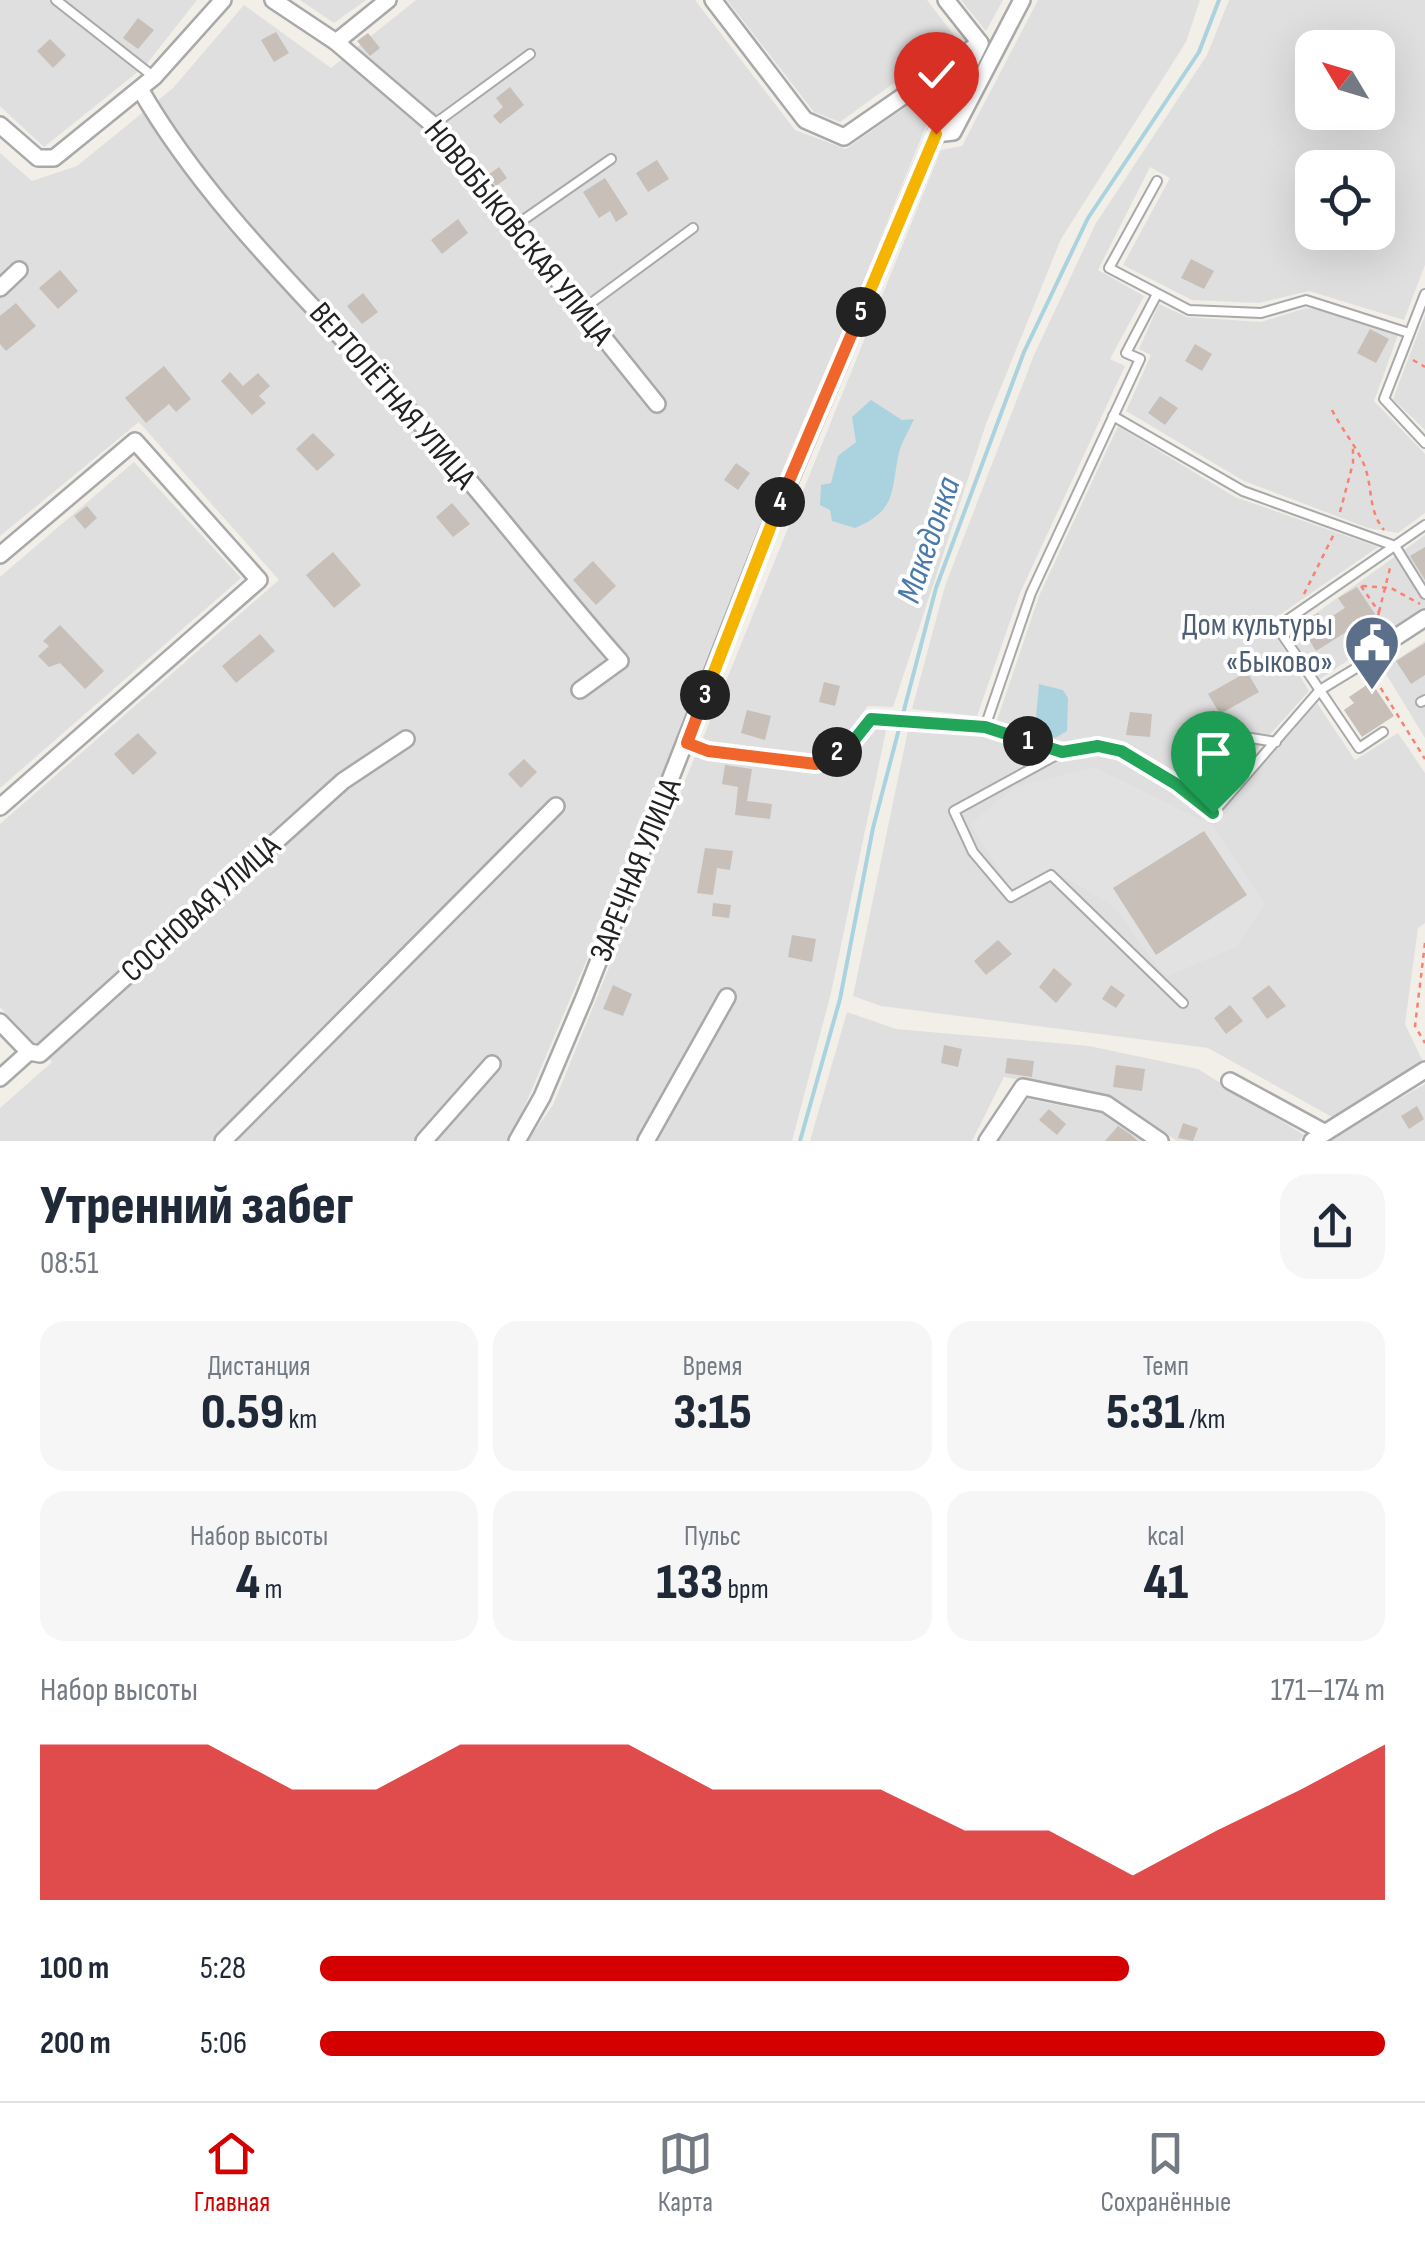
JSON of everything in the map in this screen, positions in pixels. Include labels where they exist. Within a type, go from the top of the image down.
[{"type":"street","points":[[0,126],[24,148],[49,160],[140,90],[224,0]]},
{"type":"street","name":"НОВОБЫКОВСКАЯ УЛИЦА","points":[[273,0],[336,42],[433,125],[657,404]]},
{"type":"street","points":[[336,42],[388,0]]},
{"type":"street","points":[[712,0],[805,120],[844,137],[980,43],[946,0]]},
{"type":"street","points":[[936,134],[953,132],[1022,0]]},
{"type":"street","name":"ЗАРЕЧНАЯ УЛИЦА","points":[[517,1141],[542,1098],[687,743],[765,539],[936,134],[980,43]]},
{"type":"street","name":"ВЕРТОЛЁТНАЯ УЛИЦА","points":[[140,90],[166,136],[203,182],[414,416],[620,661],[580,690]]},
{"type":"street","points":[[0,288],[19,270]]},
{"type":"street","points":[[0,555],[135,441],[259,580],[0,807]]},
{"type":"street","points":[[1396,637],[1425,618]]},
{"type":"street","name":"СОСНОВАЯ УЛИЦА","points":[[0,1078],[29,1052],[40,1054],[343,781],[406,739]]},
{"type":"street","points":[[223,1141],[556,806]]},
{"type":"street","points":[[646,1141],[727,997]]},
{"type":"street","points":[[0,1022],[29,1052]]},
{"type":"street","points":[[424,1141],[492,1064]]},
{"type":"street","points":[[1230,1080],[1315,1138],[1425,1070]]},
{"type":"street","points":[[987,1141],[1023,1087],[1106,1104],[1160,1141]]},
{"type":"lane","points":[[56,0],[154,77]]},
{"type":"lane","points":[[433,125],[530,54]]},
{"type":"lane","points":[[516,224],[611,159]]},
{"type":"lane","points":[[1156,181],[1109,268],[1189,310],[1261,313],[1306,300],[1409,332]]},
{"type":"lane","points":[[583,309],[693,228]]},
{"type":"lane","points":[[1062,752],[985,727],[1031,593],[1140,359],[1126,352],[1156,294]]},
{"type":"lane","points":[[1425,294],[1384,399],[1425,443]]},
{"type":"lane","points":[[1114,416],[1243,491],[1395,546],[1425,594]]},
{"type":"lane","points":[[1384,732],[1360,748],[1278,627],[1425,525]]},
{"type":"lane","points":[[1182,1003],[1051,875],[1011,897],[973,852],[954,810],[1062,752],[1098,746],[1121,751],[1176,784],[1213,813],[1320,690],[1364,663],[1396,637]]},
{"type":"lane","points":[[1226,734],[1276,742]]},
{"type":"path","points":[[1400,352],[1425,367]]},
{"type":"path","points":[[1332,410],[1364,464],[1371,506],[1395,546],[1364,663],[1425,758]]},
{"type":"path","points":[[1354,576],[1379,612]]},
{"type":"path","points":[[1360,586],[1390,588],[1425,607]]},
{"type":"path","points":[[687,743],[708,751],[816,764],[851,744],[871,719],[985,727]]},
{"type":"path","points":[[1425,943],[1415,1026],[1425,1043]]},
{"type":"shaded area","points":[[0,0],[197,0],[145,66],[44,147],[0,106]]},
{"type":"shaded area","points":[[300,0],[366,0],[334,23]]},
{"type":"shaded area","points":[[416,0],[695,0],[795,130],[846,149],[945,79],[628,862],[510,1141],[0,1141],[0,1108],[52,1062],[0,1007],[0,824],[279,580],[139,422],[0,536],[0,153],[32,181],[77,166],[173,88],[244,5],[331,68]]},
{"type":"shaded area","points":[[727,0],[927,0],[956,38],[840,122],[814,112]]},
{"type":"shaded area","points":[[961,0],[1003,0],[986,31]]},
{"type":"shaded area","points":[[1038,0],[1200,0],[1186,42],[1061,239],[986,424],[893,707],[868,706],[846,736],[816,757],[701,743],[941,150],[962,146]]},
{"type":"shaded area","points":[[1229,0],[1425,0],[1425,265],[1404,320],[1309,291],[1259,303],[1192,300],[1123,265],[1170,178],[1150,167],[1098,270],[1144,296],[1110,359],[1125,366],[1020,593],[977,716],[912,709],[945,586],[1034,355],[1096,223],[1207,55]]},
{"type":"shaded area","points":[[1159,304],[1187,317],[1261,322],[1306,308],[1336,311],[1398,335],[1374,401],[1425,454],[1425,513],[1398,533],[1368,528],[1244,481],[1126,411],[1151,355],[1139,349]]},
{"type":"shaded area","points":[[1425,315],[1425,430],[1393,399]]},
{"type":"shaded area","points":[[1118,426],[1235,497],[1378,547],[1268,623],[1309,691],[1211,800],[1181,775],[1125,742],[1095,736],[1058,744],[995,726],[1039,596]]},
{"type":"shaded area","points":[[134,462],[241,578],[0,788],[0,577]]},
{"type":"shaded area","points":[[1425,535],[1425,609],[1317,681],[1287,634]]},
{"type":"shaded area","points":[[1425,641],[1425,738],[1383,669]]},
{"type":"shaded area","points":[[1317,703],[1355,760],[1398,733],[1425,773],[1425,923],[1418,928],[1405,1024],[1425,1066],[1332,1117],[1208,1048],[881,1006],[853,996],[908,730],[983,735],[1075,758],[1101,751],[1122,757],[1172,789],[1211,823]]},
{"type":"shaded area","points":[[875,726],[887,726],[831,993],[792,1141],[527,1141],[553,1105],[696,754],[816,771],[857,749]]},
{"type":"shaded area","points":[[1094,767],[1212,825],[1265,905],[1237,947],[1165,977],[1113,906],[1055,872],[1012,891],[970,824],[1015,787]]},
{"type":"shaded area","points":[[847,1012],[896,1029],[1089,1046],[1198,1069],[1304,1135],[1299,1141],[1177,1141],[1111,1096],[1004,1077],[972,1141],[810,1141]]},
{"type":"shaded area","points":[[1425,1084],[1425,1141],[1329,1141],[1331,1138]]},
{"type":"shaded area","points":[[1028,1099],[1109,1115],[1144,1141],[999,1141]]},
{"type":"water","points":[[871,400],[902,420],[914,419],[899,452],[889,500],[878,515],[855,528],[832,521],[830,510],[820,505],[821,485],[831,483],[838,456],[856,442],[852,417]]},
{"type":"water","points":[[1039,684],[1063,690],[1068,698],[1067,731],[1055,738],[1035,729]]},
{"type":"building","points":[[138,18],[154,30],[138,49],[123,38]]},
{"type":"building","points":[[276,32],[289,53],[274,62],[261,40]]},
{"type":"building","points":[[368,33],[380,48],[370,56],[357,41]]},
{"type":"building","points":[[50,39],[66,55],[53,68],[37,51]]},
{"type":"building","points":[[510,87],[524,105],[500,124],[493,116],[503,107],[496,98]]},
{"type":"building","points":[[657,160],[669,179],[648,192],[636,173]]},
{"type":"building","points":[[499,167],[507,178],[496,186],[488,175]]},
{"type":"building","points":[[605,178],[628,214],[616,222],[610,211],[599,218],[583,192]]},
{"type":"building","points":[[458,219],[468,233],[442,254],[431,240]]},
{"type":"building","points":[[1191,259],[1214,271],[1204,289],[1181,278]]},
{"type":"building","points":[[60,270],[78,291],[58,309],[39,288]]},
{"type":"building","points":[[363,293],[378,312],[362,324],[347,306]]},
{"type":"building","points":[[16,303],[36,326],[6,351],[0,344],[0,316]]},
{"type":"building","points":[[1370,329],[1389,339],[1376,363],[1357,353]]},
{"type":"building","points":[[1195,344],[1212,354],[1202,371],[1185,361]]},
{"type":"building","points":[[164,366],[191,399],[176,412],[169,404],[146,423],[125,398]]},
{"type":"building","points":[[230,372],[243,386],[258,373],[270,386],[259,396],[266,403],[252,415],[221,381]]},
{"type":"building","points":[[1160,396],[1178,408],[1165,425],[1148,413]]},
{"type":"building","points":[[313,433],[335,455],[317,471],[296,449]]},
{"type":"building","points":[[736,463],[750,473],[738,490],[724,480]]},
{"type":"building","points":[[452,503],[470,524],[453,537],[436,517]]},
{"type":"building","points":[[87,506],[97,518],[85,529],[74,516]]},
{"type":"building","points":[[1425,547],[1425,580],[1410,556]]},
{"type":"building","points":[[333,552],[361,585],[334,608],[306,575]]},
{"type":"building","points":[[593,561],[616,586],[596,605],[573,580]]},
{"type":"building","points":[[1357,587],[1375,614],[1316,651],[1300,625],[1318,613],[1323,622],[1345,608],[1338,598]]},
{"type":"building","points":[[60,625],[104,671],[85,689],[60,663],[49,667],[38,656],[49,646],[43,641]]},
{"type":"building","points":[[260,634],[275,651],[236,683],[222,666]]},
{"type":"building","points":[[1425,643],[1425,675],[1411,684],[1396,661]]},
{"type":"building","points":[[1247,672],[1259,692],[1220,714],[1208,694]]},
{"type":"building","points":[[824,682],[840,686],[835,706],[819,702]]},
{"type":"building","points":[[1371,682],[1394,716],[1362,737],[1344,710],[1354,703],[1349,697]]},
{"type":"building","points":[[747,710],[771,716],[765,740],[741,733]]},
{"type":"building","points":[[1130,712],[1152,714],[1150,737],[1126,735]]},
{"type":"building","points":[[138,733],[157,753],[133,775],[114,754]]},
{"type":"building","points":[[524,759],[537,772],[521,788],[508,774]]},
{"type":"building","points":[[725,765],[752,769],[747,801],[772,804],[770,819],[735,815],[738,787],[722,784]]},
{"type":"building","points":[[1204,831],[1247,895],[1156,955],[1113,888]]},
{"type":"building","points":[[705,848],[733,851],[730,870],[717,868],[713,895],[697,893]]},
{"type":"building","points":[[713,903],[731,905],[729,918],[712,916]]},
{"type":"building","points":[[792,935],[816,939],[812,962],[788,957]]},
{"type":"building","points":[[998,940],[1012,954],[986,975],[974,961]]},
{"type":"building","points":[[1054,968],[1072,984],[1056,1003],[1039,987]]},
{"type":"building","points":[[613,985],[632,994],[623,1016],[603,1009]]},
{"type":"building","points":[[1111,985],[1125,995],[1116,1008],[1102,999]]},
{"type":"building","points":[[1269,985],[1286,1006],[1267,1019],[1252,998]]},
{"type":"building","points":[[1230,1005],[1243,1021],[1226,1034],[1214,1018]]},
{"type":"building","points":[[944,1045],[962,1049],[958,1067],[941,1063]]},
{"type":"building","points":[[1007,1058],[1034,1061],[1032,1077],[1005,1073]]},
{"type":"building","points":[[1116,1065],[1145,1069],[1142,1091],[1113,1087]]},
{"type":"building","points":[[1417,1106],[1424,1119],[1409,1129],[1401,1116]]},
{"type":"building","points":[[1049,1109],[1066,1124],[1057,1135],[1039,1120]]},
{"type":"building","points":[[1183,1123],[1198,1128],[1193,1141],[1178,1138]]},
{"type":"building","points":[[1118,1126],[1130,1134],[1138,1141],[1105,1141]]},
{"type":"waterway","name":"Македонка","points":[[800,1141],[840,999],[873,828],[936,588],[1024,352],[1088,218],[1199,52],[1219,0]]},
{"type":"place","name":"Дом культуры «Быково»","points":[[1372,692]]},
{"type":"route","points":[[936,134],[765,539],[687,743],[708,751],[816,764],[851,744],[871,719],[985,727],[1062,752],[1098,746],[1121,751],[1176,784],[1213,813]]}]
